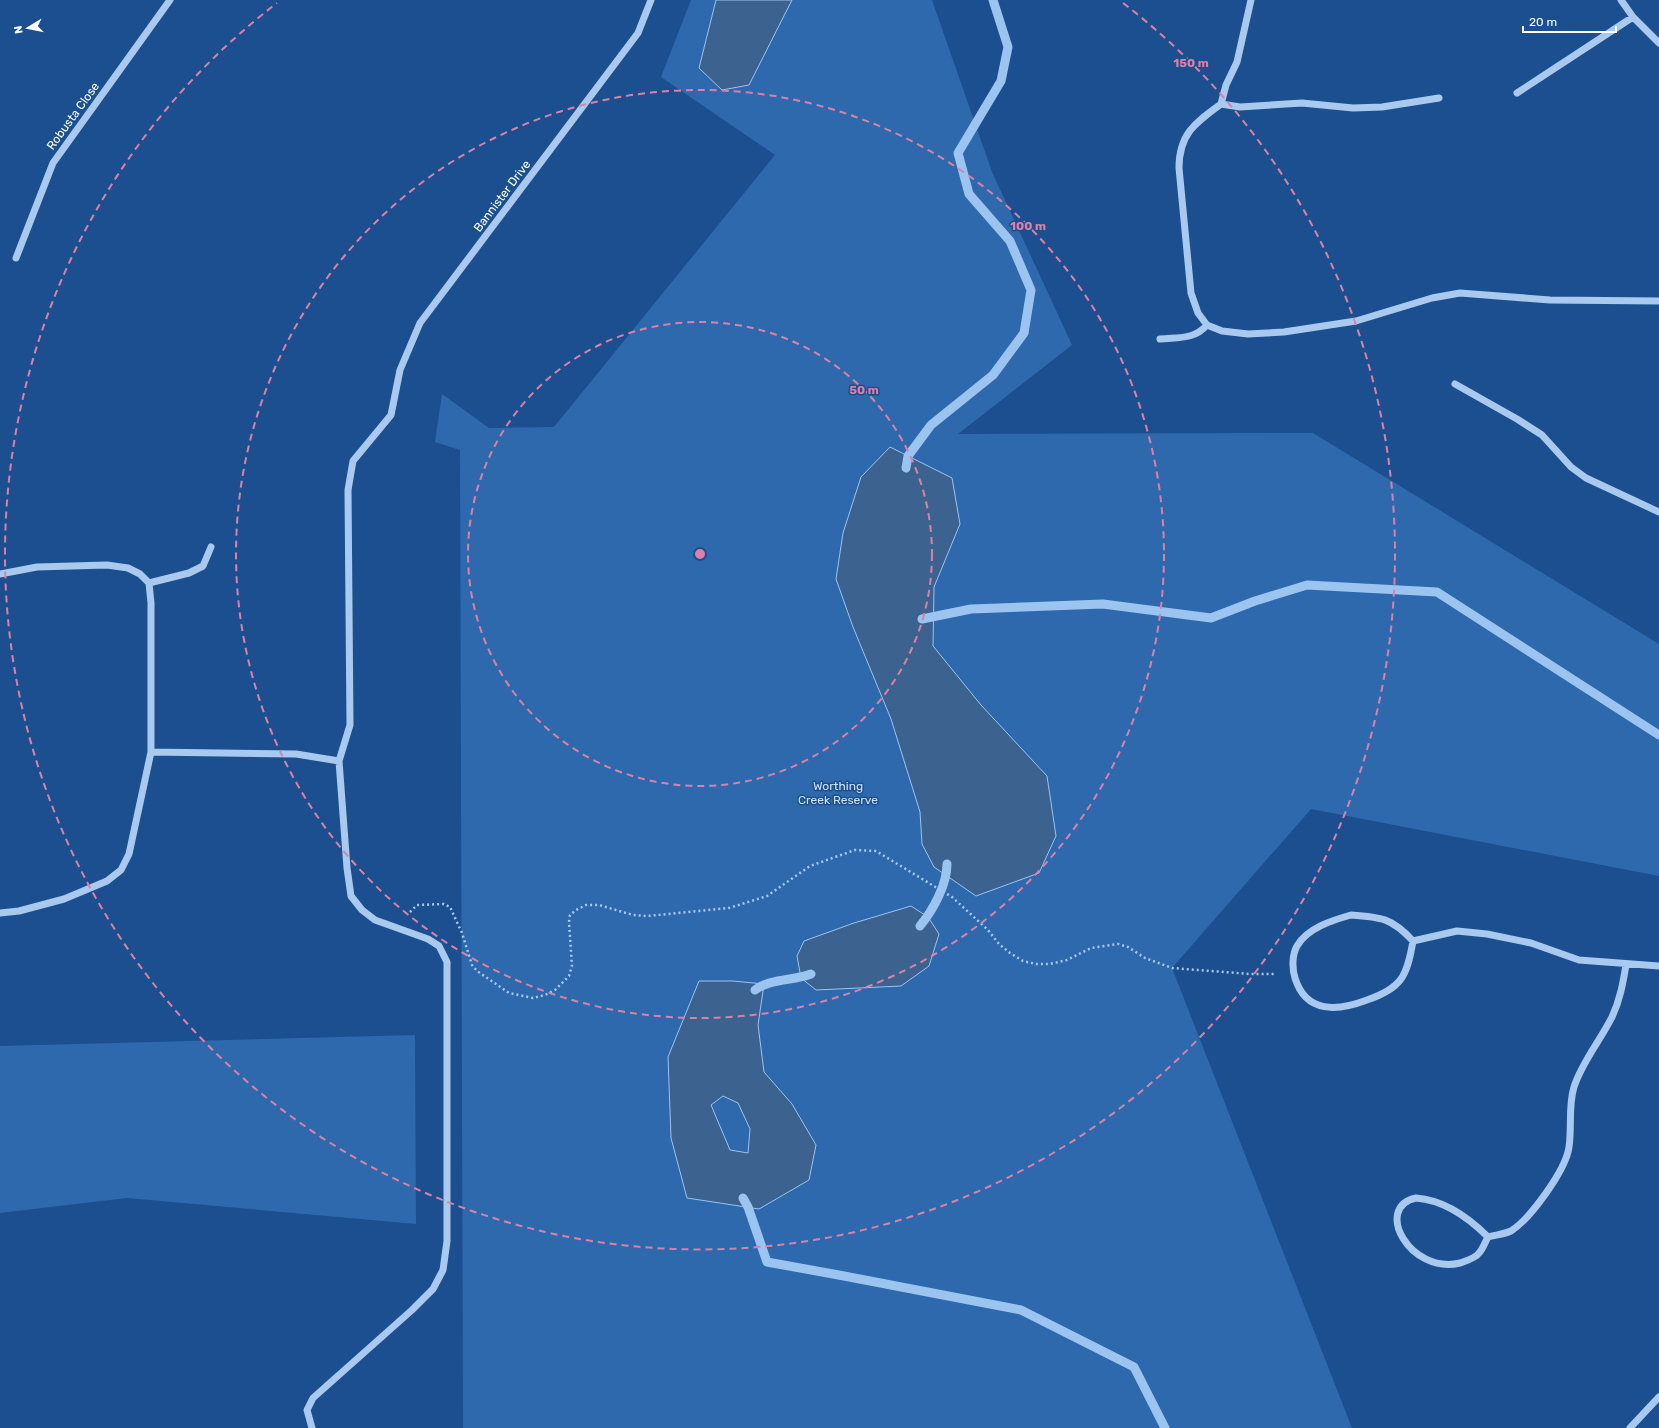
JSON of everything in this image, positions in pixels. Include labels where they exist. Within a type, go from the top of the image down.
[{"type":"street","name":"Robusta Close","points":[[16,258],[53,163],[170,0]]},
{"type":"street","name":"Bannister Drive","points":[[340,761],[350,725],[348,490],[354,461],[391,415],[400,370],[420,323],[638,33],[651,0]]},
{"type":"street","points":[[1251,0],[1237,62],[1226,85],[1221,104],[1199,120],[1185,136],[1179,151],[1178,168],[1191,293],[1198,313],[1207,325],[1222,331],[1248,334],[1284,332],[1356,321],[1432,298],[1460,293],[1550,300],[1659,301]]},
{"type":"street","points":[[1621,0],[1633,18],[1659,43]]},
{"type":"street","points":[[1517,93],[1633,18]]},
{"type":"street","points":[[1221,104],[1240,107],[1302,103],[1353,108],[1382,107],[1439,98]]},
{"type":"street","points":[[1160,339],[1187,337],[1200,333],[1207,325]]},
{"type":"street","points":[[1455,384],[1517,419],[1542,436],[1571,467],[1586,478],[1659,512]]},
{"type":"street","points":[[149,583],[189,573],[203,566],[211,546]]},
{"type":"street","points":[[0,574],[37,567],[107,565],[128,568],[140,574],[149,583],[151,603],[151,752],[129,854],[121,870],[107,881],[64,899],[19,911],[0,913]]},
{"type":"street","points":[[151,752],[296,754],[340,761],[347,868],[351,896],[362,910],[375,920],[428,940],[439,946],[447,962],[447,1241],[443,1270],[433,1289],[412,1310],[313,1398],[307,1410],[312,1428]]},
{"type":"street","points":[[1352,915],[1375,916],[1399,926],[1413,941],[1408,965],[1399,982],[1386,994],[1354,1005],[1332,1009],[1318,1006],[1304,997],[1297,986],[1293,974],[1293,959],[1297,945],[1312,932],[1328,922],[1352,915]]},
{"type":"street","points":[[1413,941],[1457,931],[1487,934],[1531,943],[1579,960],[1626,965],[1659,966]]},
{"type":"street","points":[[1488,1237],[1509,1232],[1521,1224],[1555,1180],[1564,1165],[1569,1149],[1571,1101],[1574,1086],[1611,1018],[1620,996],[1626,965]]},
{"type":"street","points":[[1416,1198],[1428,1199],[1454,1210],[1475,1224],[1488,1237],[1479,1255],[1467,1261],[1444,1266],[1429,1262],[1412,1251],[1398,1228],[1397,1215],[1407,1200],[1416,1198]]},
{"type":"street","points":[[1630,1428],[1659,1397]]},
{"type":"path","points":[[397,928],[417,905],[444,904],[450,907],[462,933],[472,965],[477,971],[509,993],[533,998],[545,995],[555,990],[569,976],[572,966],[569,922],[570,915],[586,905],[599,905],[633,915],[647,916],[729,908],[767,896],[810,866],[856,850],[876,851],[952,897],[988,930],[1010,953],[1023,961],[1036,964],[1050,964],[1067,960],[1090,948],[1118,944],[1128,947],[1145,958],[1172,968],[1250,974],[1293,974]]},
{"type":"green space","name":"Worthing Creek Reserve","points":[[691,0],[932,0],[992,172],[1072,345],[958,434],[1313,433],[1659,644],[1659,876],[1311,809],[1172,968],[1352,1428],[463,1428],[460,450],[435,442],[442,394],[489,428],[554,427],[775,155],[661,77]]},
{"type":"green space","points":[[415,1035],[416,1224],[127,1198],[0,1213],[0,1046]]},
{"type":"shaded area","points":[[716,0],[792,0],[749,85],[722,90],[699,68]]},
{"type":"shaded area","points":[[890,447],[952,478],[960,524],[934,587],[933,646],[981,705],[1047,776],[1056,836],[1039,873],[976,896],[934,867],[922,844],[920,812],[891,719],[853,627],[836,579],[843,533],[861,477]]},
{"type":"shaded area","points":[[911,906],[928,917],[939,934],[929,966],[901,986],[816,990],[801,978],[797,956],[804,941],[854,923]]},
{"type":"shaded area","points":[[699,981],[733,981],[764,984],[758,1025],[764,1072],[792,1104],[816,1145],[809,1180],[759,1209],[687,1198],[671,1138],[668,1057]],"holes":[[[723,1096],[738,1103],[750,1129],[748,1153],[730,1150],[711,1105]]]},
{"type":"waterway","points":[[906,468],[908,456],[931,425],[993,375],[1024,333],[1031,290],[1010,241],[969,194],[958,153],[1001,81],[1008,47],[993,0]]},
{"type":"waterway","points":[[922,619],[971,609],[1103,604],[1211,618],[1255,601],[1307,585],[1437,592],[1659,735]]},
{"type":"waterway","points":[[920,926],[930,913],[942,889],[947,864]]},
{"type":"waterway","points":[[755,990],[768,983],[811,974]]},
{"type":"waterway","points":[[743,1198],[748,1207],[767,1262],[1021,1310],[1134,1367],[1165,1428]]}]
